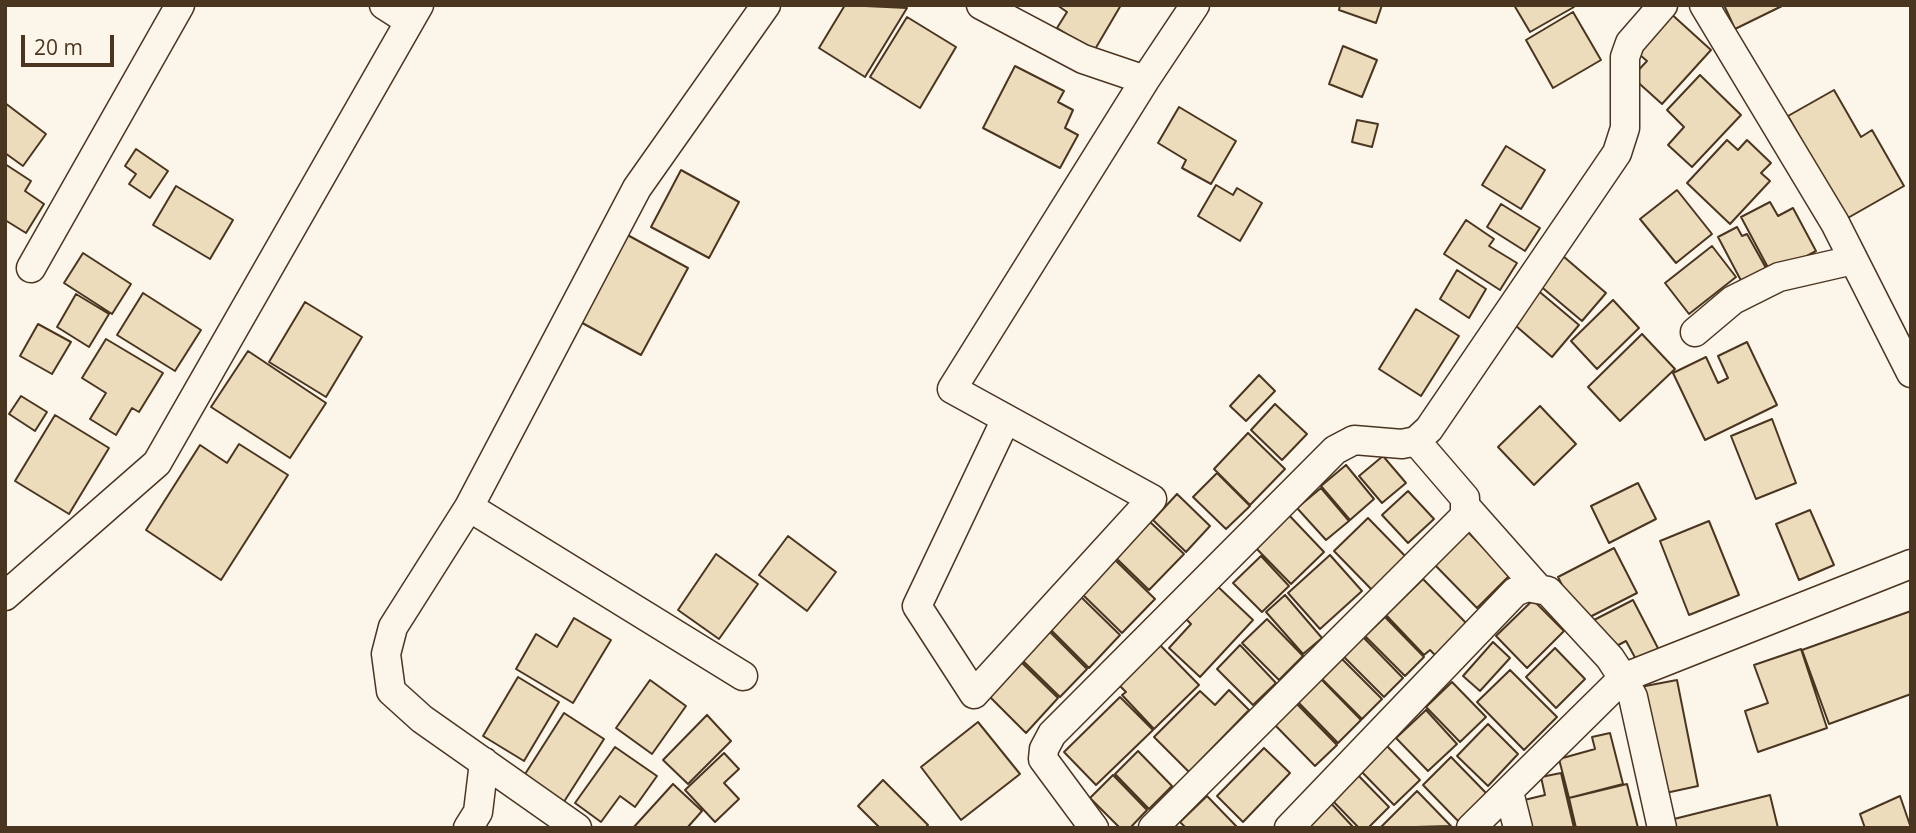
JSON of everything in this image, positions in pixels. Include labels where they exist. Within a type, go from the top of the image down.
[{"type":"street","points":[[31,268],[180,5]]},
{"type":"street","points":[[5,596],[158,463],[414,13],[384,5]]},
{"type":"street","points":[[577,828],[422,719],[391,691],[386,654],[393,627],[469,507],[638,188],[766,5]]},
{"type":"street","points":[[981,5],[1083,59],[1145,80]]},
{"type":"street","points":[[1006,419],[916,606],[974,694],[1152,499],[952,389],[1145,80],[1195,5]]},
{"type":"street","points":[[1094,828],[1043,759],[1044,749],[1052,734],[1335,450],[1354,440],[1402,443],[1416,441],[1429,429],[1618,153],[1625,128],[1625,57],[1630,43],[1663,5]]},
{"type":"street","points":[[1704,5],[1835,223],[1911,373]]},
{"type":"street","points":[[1695,332],[1733,300],[1779,277],[1853,260]]},
{"type":"street","points":[[1153,828],[1465,516],[1465,498],[1416,441]]},
{"type":"street","points":[[469,507],[743,677]]},
{"type":"street","points":[[1467,508],[1537,587],[1548,591],[1610,658],[1623,678],[1633,697],[1662,828]]},
{"type":"street","points":[[1471,828],[1623,678],[1911,564]]},
{"type":"street","points":[[1290,828],[1515,592],[1537,587]]},
{"type":"street","points":[[468,828],[478,812],[484,762]]},
{"type":"street","points":[[1509,792],[1518,828]]},
{"type":"building","points":[[845,5],[907,8],[865,77],[819,48]]},
{"type":"building","points":[[1057,5],[1121,5],[1094,51],[1057,28],[1067,12]]},
{"type":"building","points":[[1340,5],[1382,5],[1376,23],[1339,10]]},
{"type":"building","points":[[1514,5],[1573,5],[1574,7],[1530,32]]},
{"type":"building","points":[[1724,5],[1784,5],[1735,29]]},
{"type":"building","points":[[1668,11],[1711,50],[1662,104],[1632,77],[1647,61],[1633,49]]},
{"type":"building","points":[[1573,12],[1601,60],[1553,88],[1526,40]]},
{"type":"building","points":[[907,17],[956,47],[920,108],[870,77]]},
{"type":"building","points":[[1343,46],[1377,60],[1362,97],[1329,84]]},
{"type":"building","points":[[1015,66],[1064,91],[1058,102],[1073,110],[1065,128],[1078,135],[1060,168],[983,128]]},
{"type":"building","points":[[1700,75],[1741,115],[1692,167],[1668,145],[1684,127],[1667,110]]},
{"type":"building","points":[[1834,90],[1861,137],[1872,130],[1904,186],[1846,219],[1788,116]]},
{"type":"building","points":[[5,103],[46,134],[23,166],[5,153]]},
{"type":"building","points":[[1179,107],[1236,141],[1211,184],[1182,168],[1186,160],[1158,143]]},
{"type":"building","points":[[1357,120],[1378,124],[1372,147],[1352,142]]},
{"type":"building","points":[[1727,140],[1738,150],[1747,140],[1771,163],[1761,173],[1770,181],[1730,224],[1687,183]]},
{"type":"building","points":[[1506,146],[1545,170],[1521,209],[1482,185]]},
{"type":"building","points":[[136,149],[168,171],[150,198],[129,184],[136,174],[125,166]]},
{"type":"building","points":[[5,164],[31,181],[25,191],[44,204],[26,233],[5,220]]},
{"type":"building","points":[[681,170],[739,202],[709,258],[651,227]]},
{"type":"building","points":[[1216,185],[1233,195],[1237,188],[1262,203],[1240,241],[1198,216]]},
{"type":"building","points":[[176,186],[233,220],[210,259],[153,225]]},
{"type":"building","points":[[1677,190],[1712,234],[1676,263],[1640,219]]},
{"type":"building","points":[[1770,202],[1778,216],[1793,208],[1816,251],[1772,275],[1741,217]]},
{"type":"building","points":[[1501,204],[1540,228],[1525,251],[1487,227]]},
{"type":"building","points":[[1466,220],[1494,239],[1489,246],[1517,263],[1500,290],[1444,254]]},
{"type":"building","points":[[1737,227],[1742,236],[1747,234],[1771,277],[1746,290],[1718,237]]},
{"type":"building","points":[[622,232],[688,268],[641,355],[575,319]]},
{"type":"building","points":[[1712,246],[1736,277],[1689,314],[1665,283]]},
{"type":"building","points":[[1556,250],[1606,293],[1582,321],[1532,279]]},
{"type":"building","points":[[83,253],[131,284],[112,314],[64,283]]},
{"type":"building","points":[[1457,270],[1486,289],[1469,318],[1440,299]]},
{"type":"building","points":[[1535,288],[1579,325],[1552,357],[1509,320]]},
{"type":"building","points":[[143,293],[201,330],[175,371],[117,335]]},
{"type":"building","points":[[76,294],[109,314],[89,347],[57,327]]},
{"type":"building","points":[[1613,300],[1639,328],[1597,369],[1571,341]]},
{"type":"building","points":[[305,302],[362,337],[326,397],[269,362]]},
{"type":"building","points":[[1416,309],[1459,336],[1421,396],[1379,369]]},
{"type":"building","points":[[38,324],[71,342],[52,374],[20,356]]},
{"type":"building","points":[[1642,334],[1675,369],[1620,421],[1588,387]]},
{"type":"building","points":[[106,339],[163,373],[139,412],[132,408],[116,435],[90,419],[106,393],[82,378]]},
{"type":"building","points":[[1747,342],[1777,405],[1705,440],[1673,373],[1706,357],[1718,383],[1728,378],[1718,356]]},
{"type":"building","points":[[248,351],[326,403],[290,458],[211,407]]},
{"type":"building","points":[[1259,375],[1275,391],[1246,421],[1230,406]]},
{"type":"building","points":[[21,396],[47,412],[35,431],[9,414]]},
{"type":"building","points":[[1275,404],[1307,434],[1282,460],[1251,430]]},
{"type":"building","points":[[1540,406],[1576,444],[1534,485],[1498,447]]},
{"type":"building","points":[[55,415],[109,448],[69,514],[15,481]]},
{"type":"building","points":[[1772,419],[1796,483],[1756,499],[1731,436]]},
{"type":"building","points":[[1248,433],[1285,469],[1250,505],[1214,469]]},
{"type":"building","points":[[239,444],[288,475],[221,580],[146,530],[200,445],[227,463]]},
{"type":"building","points":[[1383,456],[1406,483],[1382,503],[1359,476]]},
{"type":"building","points":[[1346,465],[1374,499],[1350,520],[1321,486]]},
{"type":"building","points":[[1217,473],[1250,506],[1226,529],[1193,497]]},
{"type":"building","points":[[1638,483],[1656,519],[1609,543],[1591,506]]},
{"type":"building","points":[[1321,488],[1349,521],[1326,540],[1297,508]]},
{"type":"building","points":[[1408,491],[1434,519],[1408,543],[1382,515]]},
{"type":"building","points":[[1177,494],[1210,526],[1186,552],[1153,520]]},
{"type":"building","points":[[1810,510],[1834,565],[1799,580],[1776,524]]},
{"type":"building","points":[[1286,512],[1324,552],[1291,584],[1252,544]]},
{"type":"building","points":[[1368,518],[1408,559],[1374,592],[1334,551]]},
{"type":"building","points":[[1149,521],[1184,554],[1149,590],[1115,557]]},
{"type":"building","points":[[1709,521],[1739,595],[1689,615],[1660,541]]},
{"type":"building","points":[[1467,531],[1510,575],[1477,608],[1434,564]]},
{"type":"building","points":[[788,536],[836,572],[807,611],[759,575]]},
{"type":"building","points":[[1614,548],[1637,593],[1580,622],[1558,577]]},
{"type":"building","points":[[716,554],[758,584],[719,639],[678,610]]},
{"type":"building","points":[[1330,555],[1362,591],[1320,629],[1288,593]]},
{"type":"building","points":[[1261,556],[1289,586],[1262,612],[1233,583]]},
{"type":"building","points":[[1113,558],[1155,599],[1122,633],[1080,592]]},
{"type":"building","points":[[1423,579],[1469,626],[1437,657],[1430,650],[1424,655],[1386,615]]},
{"type":"building","points":[[1214,583],[1253,620],[1200,677],[1169,648],[1191,624],[1183,616]]},
{"type":"building","points":[[1078,594],[1120,635],[1089,668],[1047,626]]},
{"type":"building","points":[[1285,595],[1322,638],[1303,654],[1266,612]]},
{"type":"building","points":[[1533,600],[1564,631],[1527,668],[1496,636]]},
{"type":"building","points":[[1633,600],[1660,652],[1638,663],[1626,641],[1607,651],[1592,621]]},
{"type":"building","points":[[1911,611],[1911,694],[1829,724],[1802,650]]},
{"type":"building","points":[[1385,617],[1424,657],[1405,676],[1365,636]]},
{"type":"building","points":[[574,618],[611,640],[573,703],[516,669],[536,634],[557,647]]},
{"type":"building","points":[[1267,619],[1303,656],[1279,680],[1242,643]]},
{"type":"building","points":[[1046,628],[1087,669],[1060,697],[1019,657]]},
{"type":"building","points":[[1363,637],[1403,678],[1384,697],[1344,657]]},
{"type":"building","points":[[1157,642],[1199,685],[1154,729],[1122,695],[1126,692],[1116,682]]},
{"type":"building","points":[[1493,642],[1510,658],[1480,691],[1463,676]]},
{"type":"building","points":[[1240,645],[1276,683],[1253,705],[1217,669]]},
{"type":"building","points":[[1555,648],[1585,679],[1556,708],[1526,677]]},
{"type":"building","points":[[1801,649],[1827,728],[1758,752],[1745,711],[1768,703],[1754,665]]},
{"type":"building","points":[[1018,659],[1058,698],[1026,733],[986,693]]},
{"type":"building","points":[[1342,659],[1382,699],[1362,719],[1322,679]]},
{"type":"building","points":[[1510,670],[1557,717],[1524,750],[1477,702]]},
{"type":"building","points":[[518,677],[559,702],[524,761],[483,736]]},
{"type":"building","points":[[1321,679],[1361,720],[1338,743],[1298,702]]},
{"type":"building","points":[[650,680],[686,706],[652,754],[616,728]]},
{"type":"building","points":[[1677,680],[1698,786],[1661,794],[1640,687]]},
{"type":"building","points":[[1452,682],[1486,717],[1460,742],[1426,707]]},
{"type":"building","points":[[1229,690],[1249,710],[1189,772],[1154,737],[1200,691],[1215,705]]},
{"type":"building","points":[[1120,697],[1153,730],[1096,785],[1064,752]]},
{"type":"building","points":[[1296,703],[1337,745],[1315,766],[1274,724]]},
{"type":"building","points":[[1426,710],[1457,744],[1428,771],[1396,738]]},
{"type":"building","points":[[564,713],[604,739],[560,808],[520,782]]},
{"type":"building","points":[[707,715],[731,741],[688,784],[663,760]]},
{"type":"building","points":[[978,722],[1020,774],[961,820],[921,767]]},
{"type":"building","points":[[1488,724],[1518,754],[1488,786],[1457,756]]},
{"type":"building","points":[[1610,733],[1623,784],[1569,798],[1559,759],[1595,749],[1592,737]]},
{"type":"building","points":[[1385,744],[1420,780],[1394,805],[1359,769]]},
{"type":"building","points":[[615,747],[657,776],[635,807],[620,796],[601,822],[575,803]]},
{"type":"building","points":[[1264,748],[1290,773],[1243,822],[1217,796]]},
{"type":"building","points":[[1138,751],[1172,786],[1149,809],[1115,774]]},
{"type":"building","points":[[724,753],[739,769],[724,783],[739,799],[715,822],[685,790]]},
{"type":"building","points":[[1451,757],[1488,795],[1460,823],[1423,785]]},
{"type":"building","points":[[1355,772],[1389,807],[1368,828],[1359,828],[1329,797]]},
{"type":"building","points":[[1561,773],[1574,828],[1526,828],[1520,801],[1545,795],[1541,777]]},
{"type":"building","points":[[1113,775],[1147,810],[1130,828],[1120,828],[1090,798]]},
{"type":"building","points":[[883,780],[928,825],[925,828],[880,828],[858,806]]},
{"type":"building","points":[[673,784],[702,811],[687,828],[633,828]]},
{"type":"building","points":[[1627,784],[1638,828],[1576,828],[1569,798]]},
{"type":"building","points":[[1417,791],[1451,826],[1380,828]]},
{"type":"building","points":[[1770,795],[1778,828],[1672,828],[1670,820]]},
{"type":"building","points":[[1207,796],[1236,828],[1186,828],[1180,822]]},
{"type":"building","points":[[1900,796],[1911,828],[1865,828],[1860,814]]},
{"type":"building","points":[[1327,799],[1354,828],[1298,828]]}]
